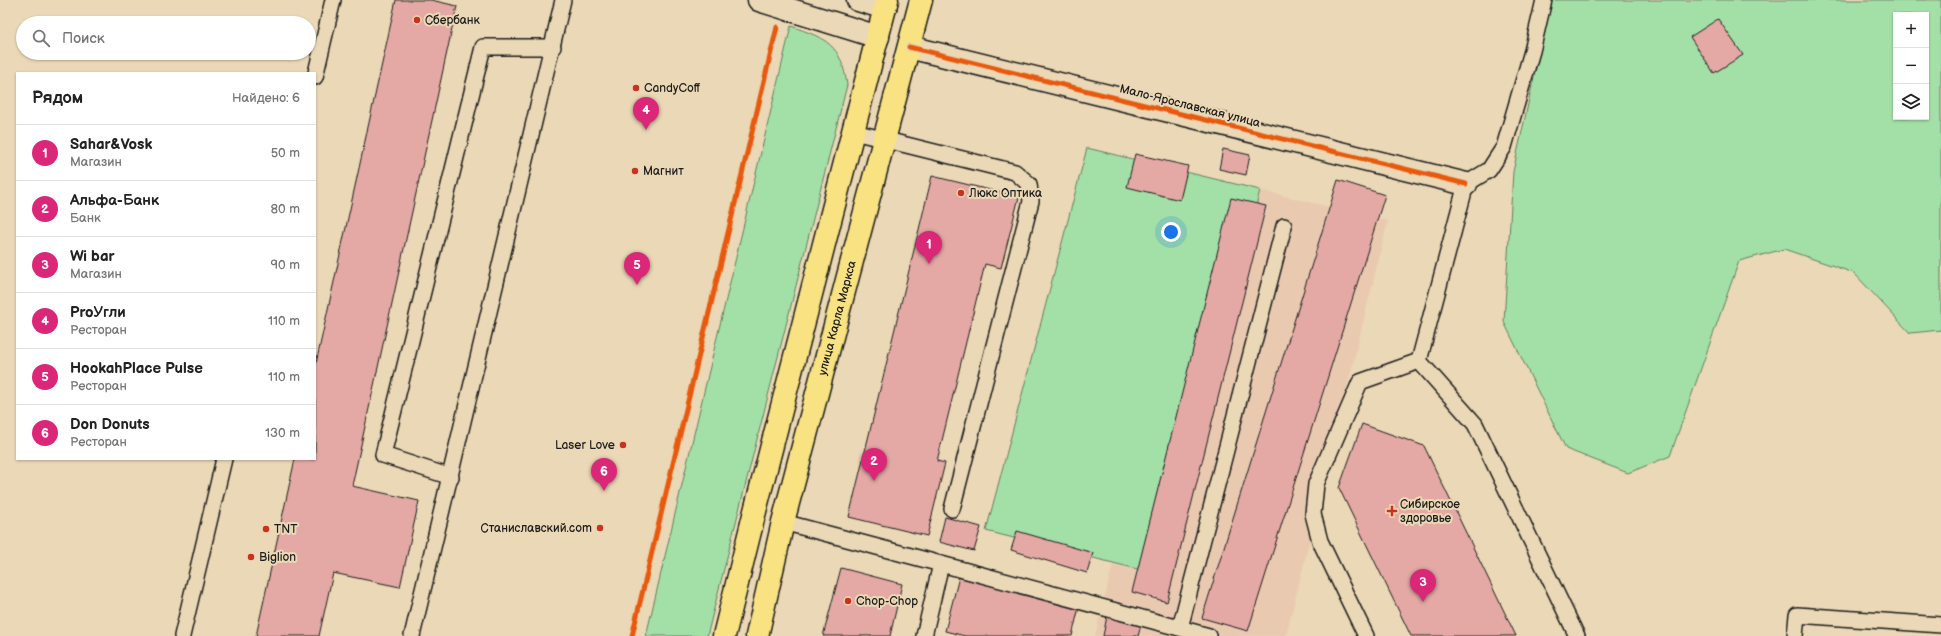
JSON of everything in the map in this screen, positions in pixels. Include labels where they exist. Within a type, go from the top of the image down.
[{"type":"main road","name":"улица Карла Маркса","points":[[757,636],[783,522],[921,0]]},
{"type":"main road","points":[[724,636],[886,4]]},
{"type":"main road","points":[[886,4],[909,47]]},
{"type":"main road","points":[[878,37],[909,47]]},
{"type":"street","points":[[759,0],[878,37]]},
{"type":"street","points":[[858,0],[886,4]]},
{"type":"street","name":"Мало-Ярославская улица","points":[[909,47],[1466,184]]},
{"type":"lane","points":[[316,73],[333,0]]},
{"type":"lane","points":[[412,636],[451,477],[563,0]]},
{"type":"lane","points":[[1419,361],[1466,184],[1489,170],[1504,147],[1532,51],[1544,0]]},
{"type":"lane","points":[[451,477],[383,455],[483,47],[553,47]]},
{"type":"lane","points":[[854,132],[1015,172],[1029,184],[1031,201],[952,509]]},
{"type":"lane","points":[[1180,628],[1284,226]]},
{"type":"lane","points":[[1366,636],[1320,541],[1313,514],[1316,484],[1360,382],[1419,361]]},
{"type":"lane","points":[[1419,361],[1475,424],[1577,636]]},
{"type":"lane","points":[[182,636],[224,460]]},
{"type":"lane","points":[[783,522],[941,564],[1162,629],[1180,628],[1209,636]]},
{"type":"lane","points":[[924,636],[941,564]]},
{"type":"lane","points":[[1795,636],[1797,615],[1941,625]]},
{"type":"shaded area","points":[[1260,190],[1388,221],[1286,636],[1095,636],[1113,564],[1165,576]]},
{"type":"green space","points":[[1551,0],[1941,0],[1941,330],[1910,333],[1854,273],[1784,249],[1739,261],[1670,456],[1628,473],[1566,449],[1504,322],[1513,172]]},
{"type":"green space","points":[[791,26],[814,35],[830,45],[841,60],[847,85],[707,636],[646,636]]},
{"type":"green space","points":[[1087,148],[1260,190],[1165,576],[986,531]]},
{"type":"building","points":[[396,0],[431,0],[457,6],[352,486],[419,501],[400,587],[333,573],[319,636],[256,636],[295,460],[316,460],[316,363]]},
{"type":"building","points":[[1718,19],[1743,55],[1714,73],[1690,37]]},
{"type":"building","points":[[1223,149],[1250,155],[1246,175],[1219,169]]},
{"type":"building","points":[[1135,154],[1188,166],[1180,200],[1127,187]]},
{"type":"building","points":[[932,176],[1019,197],[1001,268],[985,264],[937,461],[945,463],[927,536],[849,517]]},
{"type":"building","points":[[1338,180],[1385,195],[1248,631],[1202,618]]},
{"type":"building","points":[[1231,198],[1266,206],[1167,602],[1132,592]]},
{"type":"building","points":[[1362,424],[1424,446],[1516,636],[1411,636],[1339,488]]},
{"type":"building","points":[[945,517],[981,527],[974,551],[939,542]]},
{"type":"building","points":[[1017,531],[1093,553],[1087,573],[1011,550]]},
{"type":"building","points":[[841,568],[902,584],[890,636],[823,636]]},
{"type":"building","points":[[959,577],[1079,607],[1072,636],[965,636],[945,631]]},
{"type":"building","points":[[1107,616],[1141,625],[1138,636],[1103,636]]},
{"type":"cycle path","points":[[632,636],[777,27]]},
{"type":"cycle path","points":[[909,47],[1466,184]]},
{"type":"place","name":"Сбербанк","points":[[417,20]]},
{"type":"place","name":"CandyCoff","points":[[636,88]]},
{"type":"place","name":"ProУгли","points":[[646,130]]},
{"type":"place","name":"Магнит","points":[[635,171]]},
{"type":"place","name":"Люкс Оптика","points":[[961,193]]},
{"type":"place","name":"Sahar&Vosk","points":[[929,264]]},
{"type":"place","name":"HookahPlace Pulse","points":[[637,285]]},
{"type":"place","name":"Laser Love","points":[[623,445]]},
{"type":"place","name":"Альфа-Банк","points":[[874,481]]},
{"type":"place","name":"Don Donuts","points":[[604,491]]},
{"type":"place","name":"Сибирское здоровье","points":[[1392,511]]},
{"type":"place","name":"Станиславский.com","points":[[600,528]]},
{"type":"place","name":"TNT","points":[[266,529]]},
{"type":"place","name":"Biglion","points":[[251,557]]},
{"type":"place","name":"Chop-Chop","points":[[848,601]]},
{"type":"place","name":"Wi bar","points":[[1423,602]]}]
